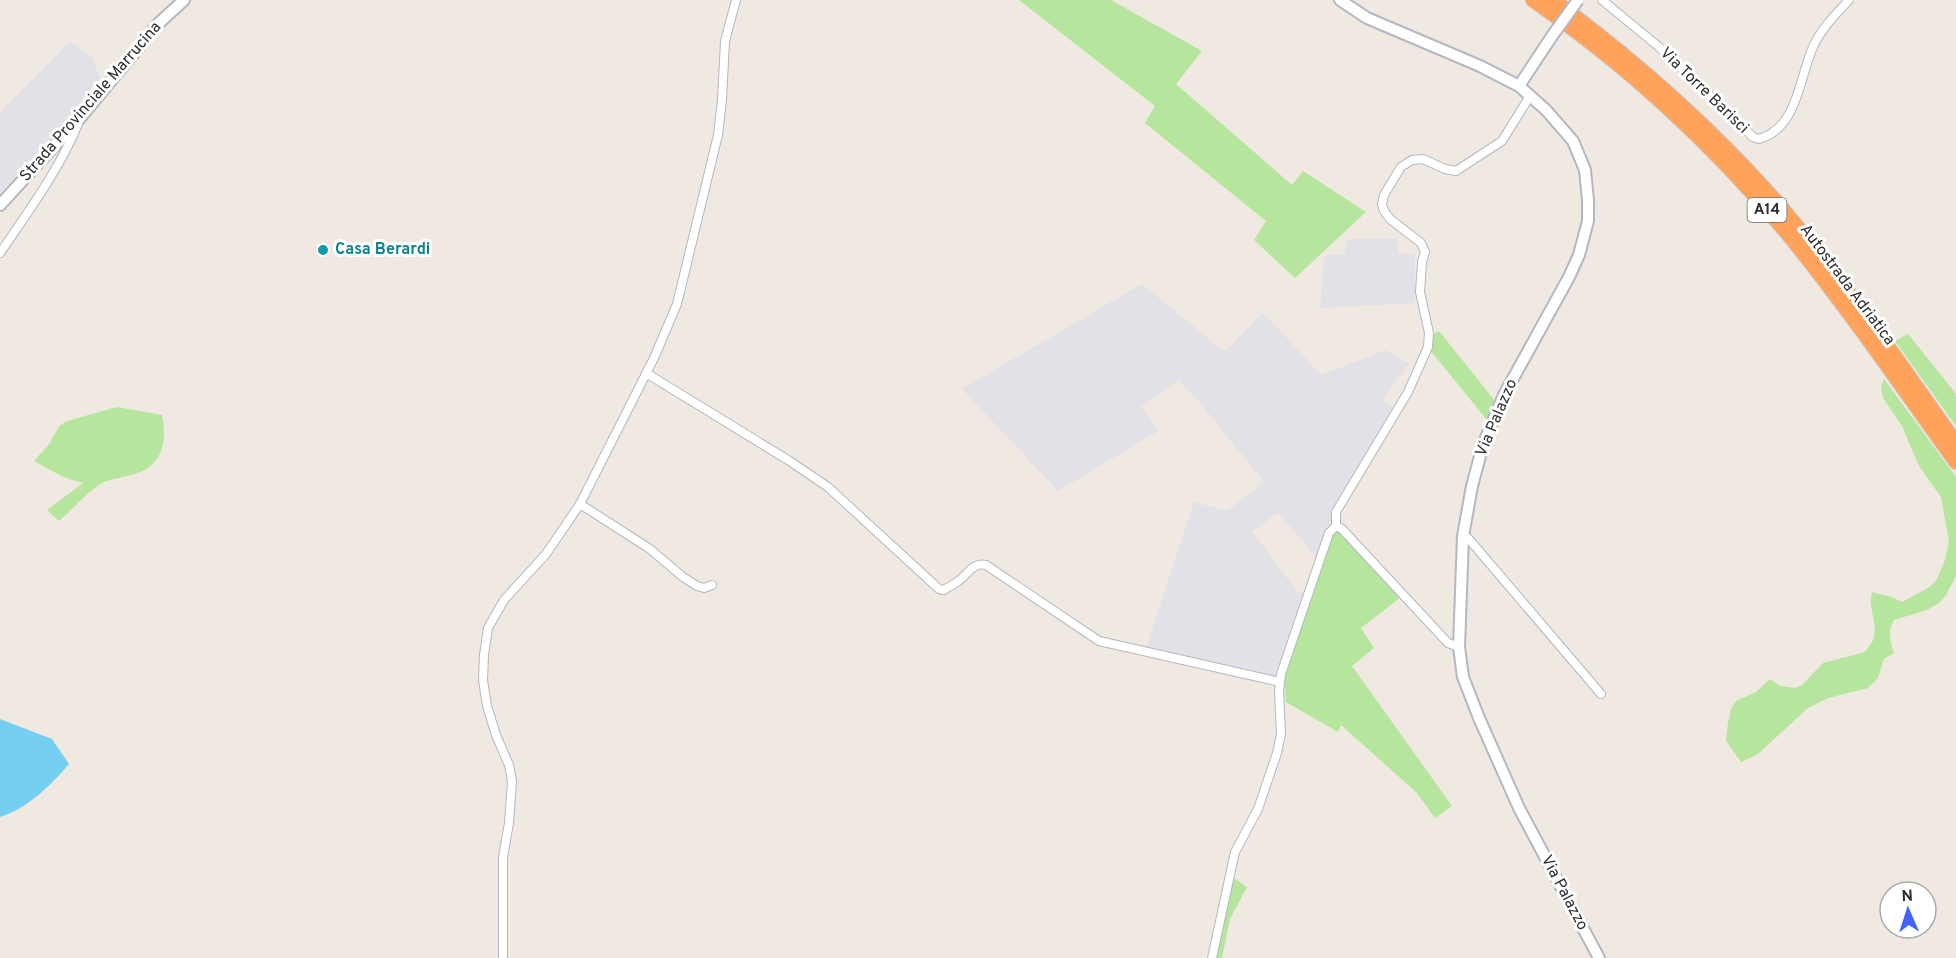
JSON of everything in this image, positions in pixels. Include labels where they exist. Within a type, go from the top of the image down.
[{"type":"highway","name":"Autostrada Adriatica","points":[[1533,0],[1635,78],[1734,173],[1792,239],[1956,462]]},
{"type":"highway","name":"Autostrada Adriatica","points":[[1553,0],[1669,93],[1711,132],[1759,183],[1841,284],[1956,443]]},
{"type":"street","name":"Strada Provinciale Marrucina","points":[[0,205],[80,118],[159,23],[184,0]]},
{"type":"street","points":[[503,958],[503,857],[509,823],[512,781],[509,765],[487,706],[483,680],[488,628],[504,600],[546,554],[580,504],[646,373],[677,304],[718,135],[725,41],[736,0]]},
{"type":"street","name":"Via Palazzo","points":[[1340,0],[1367,18],[1480,66],[1519,86],[1546,110],[1573,141],[1585,170],[1588,221],[1584,240],[1569,277],[1504,395],[1483,445],[1472,486],[1463,536],[1459,647],[1463,677],[1519,808],[1599,958]]},
{"type":"street","points":[[1519,86],[1578,0]]},
{"type":"street","name":"Via Torre Barisci","points":[[1602,0],[1659,46],[1752,137],[1759,139],[1773,132],[1786,119],[1797,97],[1813,48],[1823,31],[1849,0]]},
{"type":"street","points":[[1212,958],[1235,852],[1258,809],[1277,753],[1281,734],[1281,674],[1329,533],[1336,526],[1336,512],[1408,392],[1428,347],[1429,333],[1420,292],[1422,261],[1425,252],[1422,243],[1390,219],[1384,211],[1382,204],[1384,195],[1401,167],[1412,160],[1423,159],[1445,169],[1456,171],[1502,141],[1530,96]]},
{"type":"street","points":[[0,253],[49,180],[70,143],[80,118]]},
{"type":"street","points":[[646,373],[828,487],[939,589],[944,590],[959,581],[979,563],[987,565],[1099,641],[1280,682]]},
{"type":"street","points":[[580,504],[650,549],[697,586],[704,588],[712,585]]},
{"type":"street","points":[[1336,526],[1342,529],[1448,643],[1459,647]]},
{"type":"street","points":[[1463,536],[1468,538],[1601,694]]},
{"type":"shaded area","points":[[70,41],[92,57],[100,78],[0,198],[0,113]]},
{"type":"shaded area","points":[[1397,238],[1398,254],[1415,254],[1415,303],[1320,308],[1326,255],[1344,254],[1348,239]]},
{"type":"shaded area","points":[[1142,284],[1225,352],[1263,312],[1321,375],[1386,350],[1409,364],[1382,400],[1395,410],[1335,523],[1319,560],[1278,513],[1252,531],[1298,593],[1307,590],[1278,679],[1145,651],[1194,502],[1227,511],[1264,482],[1179,380],[1141,407],[1158,431],[1058,491],[962,389]]},
{"type":"green space","points":[[1019,0],[1111,0],[1202,51],[1176,84],[1292,185],[1303,171],[1366,212],[1295,278],[1254,240],[1266,221],[1145,123],[1155,106]]},
{"type":"green space","points":[[1439,331],[1495,401],[1487,420],[1430,350],[1433,335]]},
{"type":"green space","points":[[1908,334],[1956,394],[1956,426],[1895,341]]},
{"type":"green space","points":[[1884,379],[1956,477],[1956,576],[1939,603],[1927,610],[1894,620],[1890,640],[1894,653],[1884,659],[1878,678],[1868,688],[1828,698],[1808,708],[1758,754],[1741,762],[1726,741],[1731,709],[1736,701],[1756,692],[1770,679],[1780,686],[1795,688],[1802,685],[1823,663],[1865,652],[1874,634],[1872,592],[1902,602],[1930,587],[1937,579],[1945,560],[1949,541],[1941,497],[1919,466],[1902,426],[1883,398],[1881,386]]},
{"type":"green space","points":[[117,407],[162,415],[164,433],[162,449],[158,457],[147,469],[97,486],[59,521],[47,510],[83,483],[63,477],[34,461],[50,443],[59,426],[67,421]]},
{"type":"green space","points":[[1339,530],[1401,597],[1361,628],[1374,648],[1352,666],[1452,806],[1435,818],[1417,793],[1341,725],[1338,732],[1286,702],[1284,678],[1333,533]]},
{"type":"green space","points":[[1231,876],[1247,887],[1230,919],[1222,958],[1215,958]]},
{"type":"water","points":[[0,719],[52,739],[69,764],[38,795],[20,808],[0,817]]},
{"type":"place","name":"Casa Berardi","points":[[323,250]]}]
